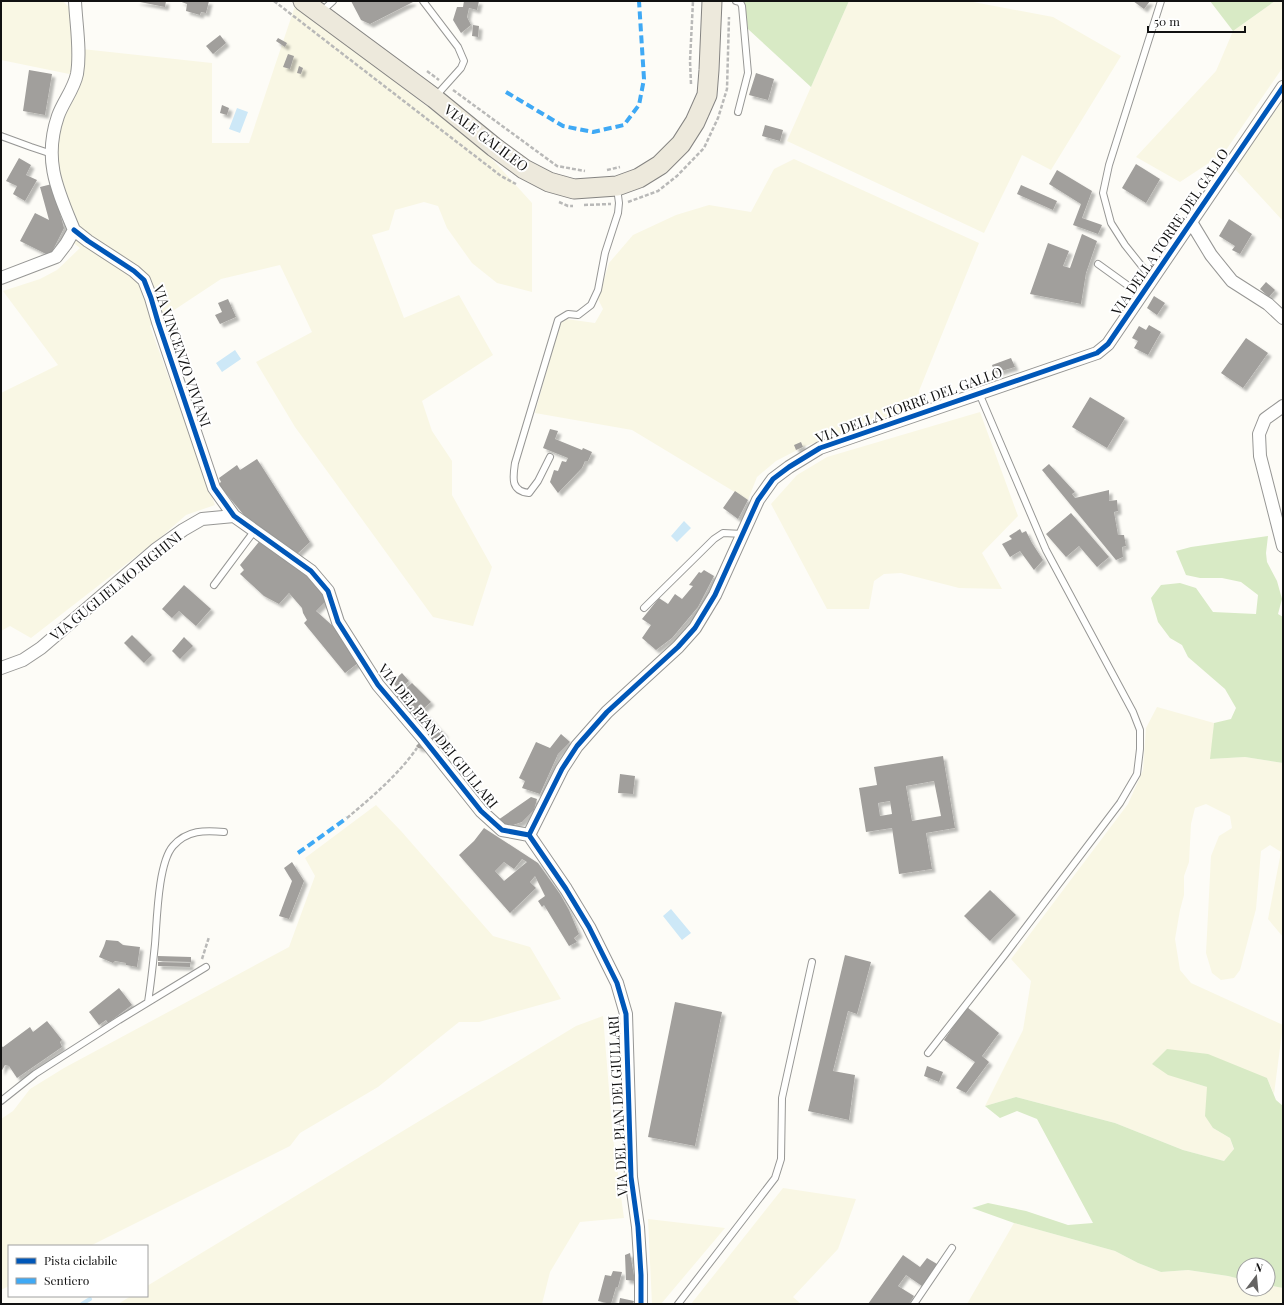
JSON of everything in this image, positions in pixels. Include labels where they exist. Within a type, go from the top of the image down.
[{"type":"main road","name":"VIALE GALILEO","points":[[303,1],[326,7],[440,91],[494,147],[524,169],[549,182],[574,189],[618,195],[639,178],[660,165],[681,144],[695,122],[706,95],[709,70],[712,1]]},
{"type":"street","points":[[1,278],[56,257],[74,230],[57,188],[52,168],[52,140],[58,115],[77,75],[78,52],[75,1]]},
{"type":"street","name":"VIA DELLA TORRE DEL GALLO","points":[[529,835],[562,769],[577,746],[607,712],[678,646],[695,628],[715,595],[758,500],[773,479],[789,467],[820,448],[1097,353],[1108,344],[1283,87]]},
{"type":"street","name":"VIA DELLA TORRE DEL GALLO","points":[[1191,222],[1211,255],[1232,281],[1268,304],[1283,318]]},
{"type":"street","name":"VIA VINCENZO VIVIANI","points":[[74,230],[88,241],[134,270],[144,280],[214,488],[234,516]]},
{"type":"street","points":[[1283,406],[1265,419],[1259,434],[1260,456],[1283,546]]},
{"type":"street","name":"VIA DEL PIAN DEI GIULLARI","points":[[234,516],[311,572],[328,591],[338,622],[378,685],[481,811],[502,830],[529,835],[566,889],[589,927],[617,983],[626,1014],[631,1177],[638,1227],[642,1304]]},
{"type":"street","name":"VIA GUGLIELMO RIGHINI","points":[[1,668],[23,660],[41,648],[155,550],[183,530],[202,519],[234,516]]},
{"type":"lane","points":[[423,1],[458,47],[464,61],[461,68],[440,91]]},
{"type":"lane","points":[[736,1],[740,2],[742,6],[748,73],[738,112]]},
{"type":"lane","points":[[1152,279],[1125,245],[1111,223],[1104,193],[1109,165],[1161,1]]},
{"type":"lane","points":[[1,136],[31,148],[52,154]]},
{"type":"lane","points":[[550,458],[538,481],[529,493],[523,492],[515,486],[513,478],[514,463],[558,320],[568,314],[578,315],[591,305],[598,290],[605,253],[617,220],[618,195]]},
{"type":"lane","points":[[1098,264],[1141,295]]},
{"type":"lane","points":[[928,1053],[1009,950],[1120,803],[1136,774],[1140,750],[1140,730],[1133,712],[1046,550],[979,393]]},
{"type":"lane","points":[[214,584],[255,530]]},
{"type":"lane","points":[[644,608],[714,539],[723,533],[743,534]]},
{"type":"lane","points":[[148,1002],[161,880],[166,858],[173,846],[193,832],[206,830],[224,832]]},
{"type":"lane","points":[[678,1304],[775,1178],[781,1159],[782,1098],[812,962]]},
{"type":"lane","points":[[1,1101],[35,1074],[206,967]]},
{"type":"lane","points":[[914,1304],[952,1248]]},
{"type":"path","points":[[274,1],[501,176],[520,186]]},
{"type":"path","points":[[691,92],[690,61],[693,1]]},
{"type":"path","points":[[582,206],[618,195],[630,202],[658,191],[677,176],[704,148],[718,118],[727,89],[729,16]]},
{"type":"path","points":[[427,71],[440,91],[557,166],[586,172]]},
{"type":"path","points":[[600,171],[621,167]]},
{"type":"path","points":[[553,200],[568,206],[575,206]]},
{"type":"path","points":[[347,818],[375,795],[411,756],[417,747]]},
{"type":"path","points":[[202,961],[209,937]]},
{"type":"shaded area","points":[[1,1],[63,1],[80,19],[82,49],[212,63],[212,143],[249,143],[295,6],[483,149],[532,203],[532,292],[497,283],[472,263],[447,228],[438,206],[424,202],[395,210],[389,230],[372,235],[404,318],[459,295],[493,355],[422,401],[432,431],[452,461],[452,495],[492,567],[473,626],[433,617],[295,427],[256,362],[312,332],[280,265],[221,279],[150,326],[215,505],[186,515],[161,537],[31,638],[10,626],[1,631],[1,393],[58,365],[3,291],[40,279],[57,270],[80,248],[71,241],[59,175],[56,145],[62,117],[79,76],[1,60]]},
{"type":"shaded area","points":[[849,1],[968,1],[1053,17],[1121,56],[1051,170],[1022,155],[984,233],[787,141]]},
{"type":"shaded area","points":[[1275,1],[1283,1],[1283,67],[1224,153],[1180,182],[1136,157],[1216,71],[1233,31]]},
{"type":"shaded area","points":[[1283,100],[1283,221],[1234,168]]},
{"type":"shaded area","points":[[794,159],[979,243],[919,391],[919,405],[803,447],[776,461],[757,477],[748,500],[632,430],[535,413],[560,323],[566,319],[595,323],[603,309],[598,299],[609,263],[633,235],[676,215],[709,205],[751,212],[774,169]]},
{"type":"shaded area","points":[[980,412],[1018,516],[982,553],[1002,589],[959,588],[901,573],[884,574],[874,581],[869,609],[827,609],[771,504],[797,475],[827,457]]},
{"type":"shaded area","points":[[1157,707],[1214,723],[1211,759],[1245,757],[1283,763],[1283,937],[1268,919],[1281,852],[1270,845],[1261,851],[1256,909],[1240,970],[1234,978],[1221,980],[1212,973],[1206,953],[1211,856],[1219,836],[1232,828],[1230,816],[1206,804],[1195,808],[1191,824],[1189,862],[1184,876],[1184,895],[1175,939],[1180,970],[1191,983],[1283,1025],[1274,1094],[1267,1078],[1188,1081],[1207,1087],[1207,1100],[1213,1128],[1230,1138],[1234,1150],[1224,1161],[1183,1150],[1115,1123],[1016,1097],[985,1106],[1023,1030],[1031,981],[1011,959],[1128,804],[1143,770],[1146,728]]},
{"type":"shaded area","points":[[376,805],[401,831],[493,936],[530,947],[561,999],[479,1022],[459,1022],[378,1087],[300,1133],[290,1146],[92,1245],[8,1245],[8,1286],[1,1290],[1,1119],[13,1111],[30,1089],[64,1068],[289,947],[315,876],[305,858]]},
{"type":"shaded area","points":[[603,1016],[613,1138],[624,1218],[580,1222],[550,1272],[542,1304],[118,1304],[129,1297],[148,1297],[148,1285],[576,1026]]},
{"type":"shaded area","points":[[783,1188],[856,1199],[838,1249],[793,1297],[801,1304],[691,1304]]},
{"type":"shaded area","points":[[648,1219],[725,1228],[661,1304],[652,1304]]},
{"type":"shaded area","points":[[1014,1223],[1115,1251],[1138,1263],[1161,1272],[1188,1270],[1236,1278],[1236,1297],[1276,1297],[1276,1287],[1283,1288],[1283,1304],[967,1304]]},
{"type":"green space","points":[[744,1],[849,1],[811,87],[748,29]]},
{"type":"green space","points":[[1210,1],[1275,1],[1233,31]]},
{"type":"green space","points":[[1268,536],[1266,553],[1267,562],[1277,581],[1282,599],[1278,614],[1283,617],[1283,763],[1245,757],[1210,759],[1214,723],[1231,719],[1236,708],[1225,689],[1188,657],[1182,645],[1170,638],[1158,622],[1151,598],[1161,585],[1180,583],[1196,588],[1213,612],[1256,614],[1258,595],[1241,582],[1222,578],[1200,578],[1186,575],[1176,551],[1191,547]]},
{"type":"green space","points":[[1167,1049],[1208,1054],[1267,1078],[1276,1100],[1283,1106],[1283,1288],[1276,1287],[1276,1257],[1236,1257],[1236,1278],[1188,1270],[1161,1272],[1138,1263],[1115,1251],[1014,1223],[972,1208],[988,1203],[1026,1211],[1068,1225],[1093,1223],[1037,1119],[1017,1111],[1000,1118],[985,1106],[1016,1097],[1115,1123],[1183,1150],[1224,1161],[1234,1149],[1230,1138],[1213,1128],[1205,1116],[1207,1087],[1168,1075],[1152,1064]]},
{"type":"water","points":[[237,108],[248,112],[240,133],[229,129]]},
{"type":"water","points":[[235,350],[241,359],[222,372],[216,363]]},
{"type":"water","points":[[684,521],[691,528],[677,542],[671,536]]},
{"type":"water","points":[[671,909],[691,933],[682,940],[663,916]]},
{"type":"building","points":[[135,1],[166,1],[165,7]]},
{"type":"building","points":[[179,1],[209,1],[206,13],[201,12],[200,15],[186,11],[187,4]]},
{"type":"building","points":[[351,1],[413,2],[370,24],[361,20]]},
{"type":"building","points":[[464,1],[479,1],[477,10],[469,8],[467,17],[471,25],[461,33],[453,20],[457,7],[463,7]]},
{"type":"building","points":[[1133,1],[1150,1],[1144,9]]},
{"type":"building","points":[[473,25],[479,26],[478,37],[472,36]]},
{"type":"building","points":[[220,35],[226,43],[213,54],[206,46]]},
{"type":"building","points":[[278,38],[287,43],[285,47],[276,41]]},
{"type":"building","points":[[288,54],[294,56],[290,69],[283,67]]},
{"type":"building","points":[[299,66],[303,68],[301,74],[297,73]]},
{"type":"building","points":[[29,70],[52,74],[45,115],[23,111]]},
{"type":"building","points":[[756,73],[774,79],[768,100],[749,95]]},
{"type":"building","points":[[222,105],[229,108],[227,115],[220,113]]},
{"type":"building","points":[[765,125],[783,130],[780,141],[762,136]]},
{"type":"building","points":[[19,158],[31,165],[26,175],[37,180],[25,201],[13,194],[17,186],[6,181]]},
{"type":"building","points":[[1136,164],[1160,179],[1146,203],[1122,188]]},
{"type":"building","points":[[1057,170],[1092,191],[1082,218],[1102,225],[1098,234],[1073,225],[1081,204],[1049,184]]},
{"type":"building","points":[[52,184],[64,228],[50,256],[20,241],[35,213],[49,220],[40,187]]},
{"type":"building","points":[[1021,185],[1057,201],[1053,210],[1017,194]]},
{"type":"building","points":[[1229,219],[1252,234],[1240,254],[1232,250],[1235,246],[1219,236]]},
{"type":"building","points":[[1082,234],[1097,241],[1086,273],[1081,304],[1030,294],[1048,243],[1069,251],[1063,266],[1070,268]]},
{"type":"building","points":[[1266,282],[1275,290],[1269,297],[1260,289]]},
{"type":"building","points":[[1154,296],[1165,303],[1157,315],[1147,308]]},
{"type":"building","points":[[228,299],[236,317],[220,324],[215,315],[222,312],[218,303]]},
{"type":"building","points":[[1149,325],[1161,332],[1148,355],[1134,348],[1138,341],[1132,338],[1139,326],[1146,330]]},
{"type":"building","points":[[1246,338],[1268,353],[1243,388],[1221,373]]},
{"type":"building","points":[[1011,358],[1015,367],[995,373],[992,365]]},
{"type":"building","points":[[1090,397],[1125,418],[1107,448],[1072,427]]},
{"type":"building","points":[[550,429],[558,431],[555,439],[582,450],[583,448],[592,452],[588,461],[585,461],[582,468],[558,493],[550,482],[554,470],[558,471],[562,461],[566,462],[568,458],[543,448]]},
{"type":"building","points":[[801,442],[803,447],[796,450],[794,445]]},
{"type":"building","points":[[257,459],[310,542],[295,556],[248,520],[218,484],[221,482],[219,478],[237,465],[240,470]]},
{"type":"building","points":[[1049,464],[1075,492],[1072,494],[1075,498],[1109,490],[1109,501],[1117,500],[1118,511],[1114,512],[1118,535],[1124,535],[1126,546],[1122,547],[1123,557],[1116,560],[1042,470]]},
{"type":"building","points":[[735,491],[748,500],[738,519],[723,508]]},
{"type":"building","points":[[1071,513],[1109,557],[1097,567],[1079,546],[1066,557],[1046,534]]},
{"type":"building","points":[[1020,529],[1022,533],[1026,531],[1043,560],[1034,570],[1020,551],[1010,557],[1002,544],[1012,539],[1009,536]]},
{"type":"building","points":[[262,538],[311,576],[328,599],[316,611],[334,627],[358,663],[345,673],[304,623],[307,620],[302,608],[289,593],[279,604],[264,596],[240,574],[244,570],[240,565]]},
{"type":"building","points":[[704,570],[714,576],[698,607],[672,638],[656,650],[642,638],[651,625],[642,619],[659,598],[668,604],[675,594],[682,599],[693,586],[689,585],[699,572],[701,573]]},
{"type":"building","points":[[184,585],[211,609],[196,626],[179,611],[172,618],[162,609]]},
{"type":"building","points":[[132,635],[152,655],[144,663],[124,643]]},
{"type":"building","points":[[184,637],[193,646],[180,659],[172,651]]},
{"type":"building","points":[[402,673],[409,681],[399,689],[392,682]]},
{"type":"building","points":[[412,683],[431,702],[422,710],[445,734],[434,747],[401,708],[404,705],[396,697]]},
{"type":"building","points":[[561,734],[570,742],[558,754],[540,794],[522,788],[525,781],[519,778],[536,742],[550,748]]},
{"type":"building","points":[[420,742],[423,746],[423,749],[416,746]]},
{"type":"building","points":[[943,756],[955,828],[926,833],[932,869],[899,874],[892,828],[866,832],[859,788],[877,785],[874,767]],"holes":[[[934,781],[941,816],[912,821],[906,786]],[[890,801],[892,814],[880,816],[878,803]]]},
{"type":"building","points":[[620,774],[635,776],[633,794],[618,793]]},
{"type":"building","points":[[531,797],[537,799],[534,810],[522,822],[513,825],[502,824],[498,820]]},
{"type":"building","points":[[484,828],[538,863],[560,894],[569,910],[579,934],[574,938],[577,942],[569,946],[544,905],[542,907],[538,901],[545,896],[535,876],[530,882],[536,888],[510,913],[459,855],[474,841]],"holes":[[[522,859],[527,862],[504,881],[495,871],[504,862],[514,869]]]},
{"type":"building","points":[[292,862],[304,881],[289,919],[279,916],[292,881],[284,868]]},
{"type":"building","points":[[990,890],[1016,915],[990,941],[964,916]]},
{"type":"building","points":[[106,940],[118,941],[123,945],[140,947],[137,967],[115,961],[113,963],[99,957]]},
{"type":"building","points":[[845,955],[871,962],[857,1014],[848,1011],[833,1071],[855,1075],[849,1120],[808,1111]]},
{"type":"building","points":[[158,956],[191,957],[191,962],[158,961]]},
{"type":"building","points":[[158,962],[190,963],[190,967],[158,966]]},
{"type":"building","points":[[119,988],[132,1005],[108,1023],[106,1020],[99,1025],[89,1012]]},
{"type":"building","points":[[675,1002],[722,1012],[695,1146],[648,1137]]},
{"type":"building","points":[[967,1007],[999,1033],[982,1056],[989,1062],[966,1093],[956,1088],[975,1062],[944,1040]]},
{"type":"building","points":[[47,1021],[62,1040],[60,1042],[62,1047],[17,1078],[9,1066],[5,1065],[1,1072],[1,1046],[3,1047],[30,1027],[33,1032]]},
{"type":"building","points":[[927,1066],[943,1072],[939,1082],[924,1076]]},
{"type":"building","points":[[630,1253],[635,1281],[626,1280],[625,1255]]},
{"type":"building","points":[[903,1255],[920,1267],[927,1258],[937,1264],[922,1286],[906,1275],[898,1286],[914,1296],[909,1304],[868,1304]]},
{"type":"building","points":[[613,1271],[622,1272],[611,1304],[598,1301],[605,1275],[611,1276]]},
{"type":"building","points":[[620,1298],[634,1301],[633,1304],[619,1304]]},
{"type":"waterway","points":[[82,1304],[90,1299]]},
{"type":"marked path","points":[[506,92],[563,126],[593,132],[624,125],[639,105],[644,79],[639,1]]},
{"type":"marked path","points":[[298,853],[347,818]]},
{"type":"cycle path","points":[[529,835],[562,769],[577,746],[607,712],[678,647],[695,628],[715,595],[758,500],[773,479],[789,467],[820,448],[1097,353],[1108,344],[1283,87]]},
{"type":"cycle path","points":[[74,230],[134,271],[144,280],[214,488],[234,516],[311,571],[328,591],[338,622],[378,685],[423,738],[481,811],[502,830],[529,835]]},
{"type":"cycle path","points":[[529,835],[566,889],[589,927],[617,983],[626,1014],[631,1177],[638,1227],[641,1304]]}]
